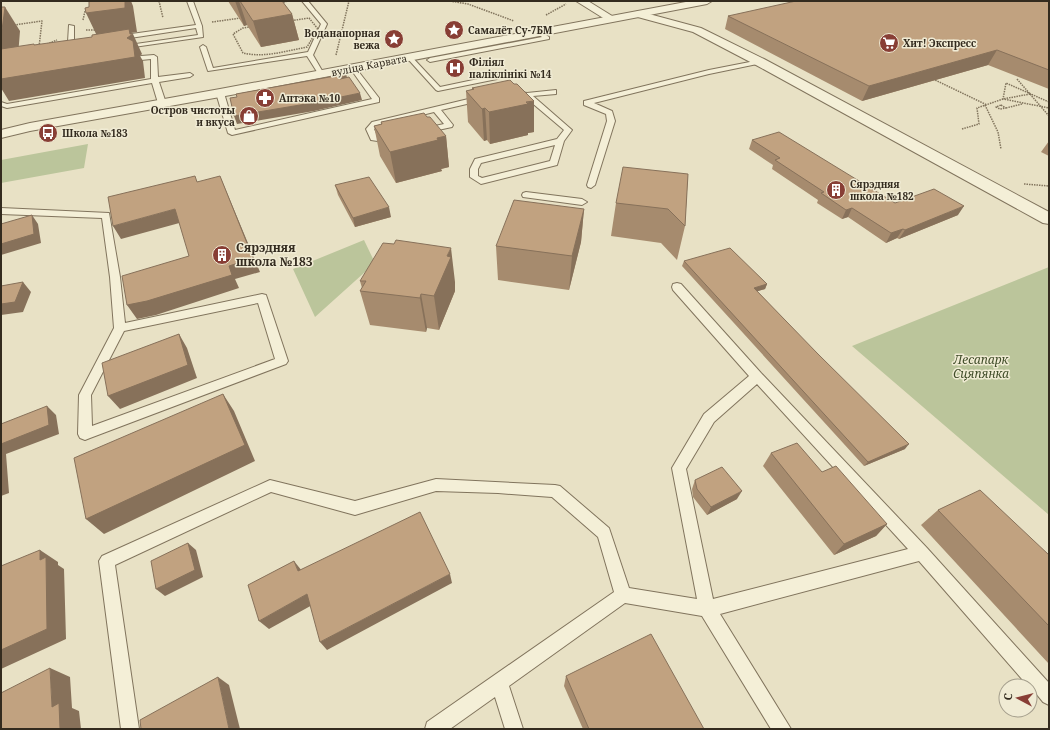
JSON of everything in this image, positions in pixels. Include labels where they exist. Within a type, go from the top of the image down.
[{"type":"street","points":[[581,1],[612,19]]},
{"type":"street","name":"вуліца Карвата","points":[[1,134],[30,126],[220,93],[708,1]]},
{"type":"street","points":[[638,14],[697,30],[760,62],[1049,219]]},
{"type":"street","name":"вуліца Карвата","points":[[1,128],[30,126]]},
{"type":"lane","points":[[117,49],[201,36],[190,1]]},
{"type":"lane","points":[[305,1],[324,24],[310,55],[321,74]]},
{"type":"lane","points":[[71,26],[71,42],[78,44]]},
{"type":"lane","points":[[108,40],[199,26]]},
{"type":"lane","points":[[430,60],[547,38],[540,32]]},
{"type":"lane","points":[[71,48],[78,44],[85,43]]},
{"type":"lane","points":[[203,48],[210,70],[312,53]]},
{"type":"lane","points":[[141,58],[154,57],[155,80],[162,103]]},
{"type":"lane","points":[[409,57],[438,89],[497,77]]},
{"type":"lane","points":[[591,185],[612,121],[609,113],[587,103],[709,72],[760,62]]},
{"type":"lane","points":[[220,93],[232,133],[376,100],[352,68]]},
{"type":"lane","points":[[144,71],[155,70]]},
{"type":"lane","points":[[1,104],[7,106],[190,74]]},
{"type":"lane","points":[[504,93],[512,92],[527,95],[553,92]]},
{"type":"lane","points":[[527,95],[568,130],[560,141],[554,163],[481,181],[474,177],[474,169],[478,161],[560,141]]},
{"type":"lane","points":[[398,137],[384,140],[374,138],[370,129],[374,124],[489,97]]},
{"type":"lane","points":[[413,134],[449,126],[436,109]]},
{"type":"lane","points":[[526,195],[582,202]]},
{"type":"lane","points":[[1,211],[106,215],[115,277],[120,328],[85,395],[85,434],[282,361],[262,298],[120,328]]},
{"type":"lane","points":[[677,287],[922,553],[1049,696]]},
{"type":"lane","points":[[758,376],[709,418],[679,468],[707,609],[782,729]]},
{"type":"lane","points":[[130,729],[107,561],[270,486],[355,508],[436,485],[555,491],[604,533],[623,594]]},
{"type":"lane","points":[[434,729],[623,594],[707,609],[922,553]]},
{"type":"lane","points":[[499,683],[514,729]]},
{"type":"path","points":[[278,6],[287,1]]},
{"type":"path","points":[[336,55],[349,1]]},
{"type":"path","points":[[450,1],[468,4],[518,22]]},
{"type":"path","points":[[543,17],[570,2]]},
{"type":"path","points":[[82,23],[85,11],[90,8]]},
{"type":"path","points":[[209,22],[247,17]]},
{"type":"path","points":[[277,23],[309,18],[318,29],[307,47],[258,55],[243,53],[234,34],[243,28],[277,23],[281,19]]},
{"type":"path","points":[[161,21],[169,20]]},
{"type":"path","points":[[8,26],[42,21],[39,47]]},
{"type":"path","points":[[80,29],[102,29]]},
{"type":"path","points":[[36,49],[58,40],[71,38],[86,30]]},
{"type":"path","points":[[933,79],[986,105],[1001,138],[1001,148]]},
{"type":"path","points":[[1018,79],[1049,116]]},
{"type":"path","points":[[1003,99],[1006,83],[1049,102]]},
{"type":"path","points":[[962,129],[979,124],[978,108],[1003,99],[1030,94]]},
{"type":"path","points":[[1003,99],[1049,108]]},
{"type":"path","points":[[1007,108],[1022,103]]},
{"type":"green space","points":[[88,144],[84,168],[1,183],[1,160]]},
{"type":"green space","points":[[364,240],[375,263],[315,317],[293,269]]},
{"type":"green space","name":"Лесапарк Сцяпянка","points":[[1049,267],[1049,515],[852,346]]},
{"type":"building","points":[[89,1],[125,1],[125,8],[86,13],[85,8],[89,7]]},
{"type":"building","points":[[240,1],[282,1],[292,14],[253,21]]},
{"type":"building","points":[[796,1],[1049,1],[1049,70],[997,50],[869,86],[728,16]]},
{"type":"building","points":[[1,7],[5,7],[1,31]]},
{"type":"building","points":[[129,29],[130,34],[133,34],[127,38],[133,41],[135,57],[1,79],[1,49],[92,37],[92,35]]},
{"type":"building","points":[[346,74],[340,79],[349,77],[360,93],[312,103],[234,116],[230,98],[237,97],[236,94]]},
{"type":"building","points":[[510,80],[514,84],[517,84],[534,101],[526,102],[528,104],[489,112],[485,108],[482,109],[466,91],[474,89],[472,88]]},
{"type":"building","points":[[424,113],[427,117],[430,117],[446,136],[437,138],[438,140],[390,152],[374,126],[382,124],[381,122]]},
{"type":"building","name":"Сярэдняя школа №182","points":[[779,132],[895,203],[934,189],[964,206],[905,230],[903,229],[891,233],[852,208],[846,210],[821,193],[824,192],[775,160],[780,158],[752,140]]},
{"type":"building","points":[[623,167],[688,174],[685,226],[668,209],[616,203]]},
{"type":"building","name":"Сярэдняя школа №183","points":[[195,176],[197,182],[220,176],[253,258],[229,266],[232,275],[147,301],[127,305],[122,276],[189,256],[175,209],[113,226],[108,197]]},
{"type":"building","points":[[369,177],[389,207],[353,218],[335,185]]},
{"type":"building","points":[[514,200],[584,209],[572,256],[496,246]]},
{"type":"building","points":[[32,215],[34,234],[1,244],[1,224]]},
{"type":"building","points":[[396,240],[451,248],[447,256],[451,257],[434,296],[421,294],[420,298],[360,291],[366,281],[360,281],[383,243],[394,244]]},
{"type":"building","points":[[730,248],[767,284],[754,288],[909,444],[868,462],[684,261]]},
{"type":"building","points":[[23,282],[15,302],[1,304],[1,286]]},
{"type":"building","points":[[179,334],[188,365],[108,396],[102,363]]},
{"type":"building","points":[[223,394],[245,445],[86,519],[74,458]]},
{"type":"building","points":[[47,406],[49,425],[1,444],[1,424]]},
{"type":"building","points":[[797,443],[822,472],[836,466],[887,524],[844,544],[771,453]]},
{"type":"building","points":[[722,467],[742,491],[711,507],[697,489],[695,480]]},
{"type":"building","points":[[980,490],[1049,555],[1049,626],[938,510]]},
{"type":"building","points":[[420,512],[450,574],[320,642],[307,594],[259,621],[248,585],[294,561],[298,571]]},
{"type":"building","points":[[188,543],[195,570],[156,589],[151,561]]},
{"type":"building","points":[[40,550],[40,560],[46,557],[47,629],[1,650],[1,566]]},
{"type":"building","points":[[651,634],[704,729],[589,729],[566,676]]},
{"type":"building","points":[[50,668],[52,707],[59,703],[60,729],[1,729],[1,693]]},
{"type":"building","points":[[218,677],[229,729],[141,729],[140,720]]},
{"type":"place","name":"Самалёт Су-7БМ","points":[[454,30]]},
{"type":"place","name":"Воданапорная вежа","points":[[394,39]]},
{"type":"place","name":"Хит! Экспресс","points":[[889,43]]},
{"type":"place","name":"Філіял паліклінікі №14","points":[[455,68]]},
{"type":"place","name":"Аптэка №10","points":[[265,98]]},
{"type":"place","name":"Остров чистоты и вкуса","points":[[249,116]]},
{"type":"place","name":"Школа №183","points":[[48,133]]},
{"type":"place","name":"Сярэдняя школа №182","points":[[836,190]]},
{"type":"place","name":"Сярэдняя школа №183","points":[[222,255]]}]
